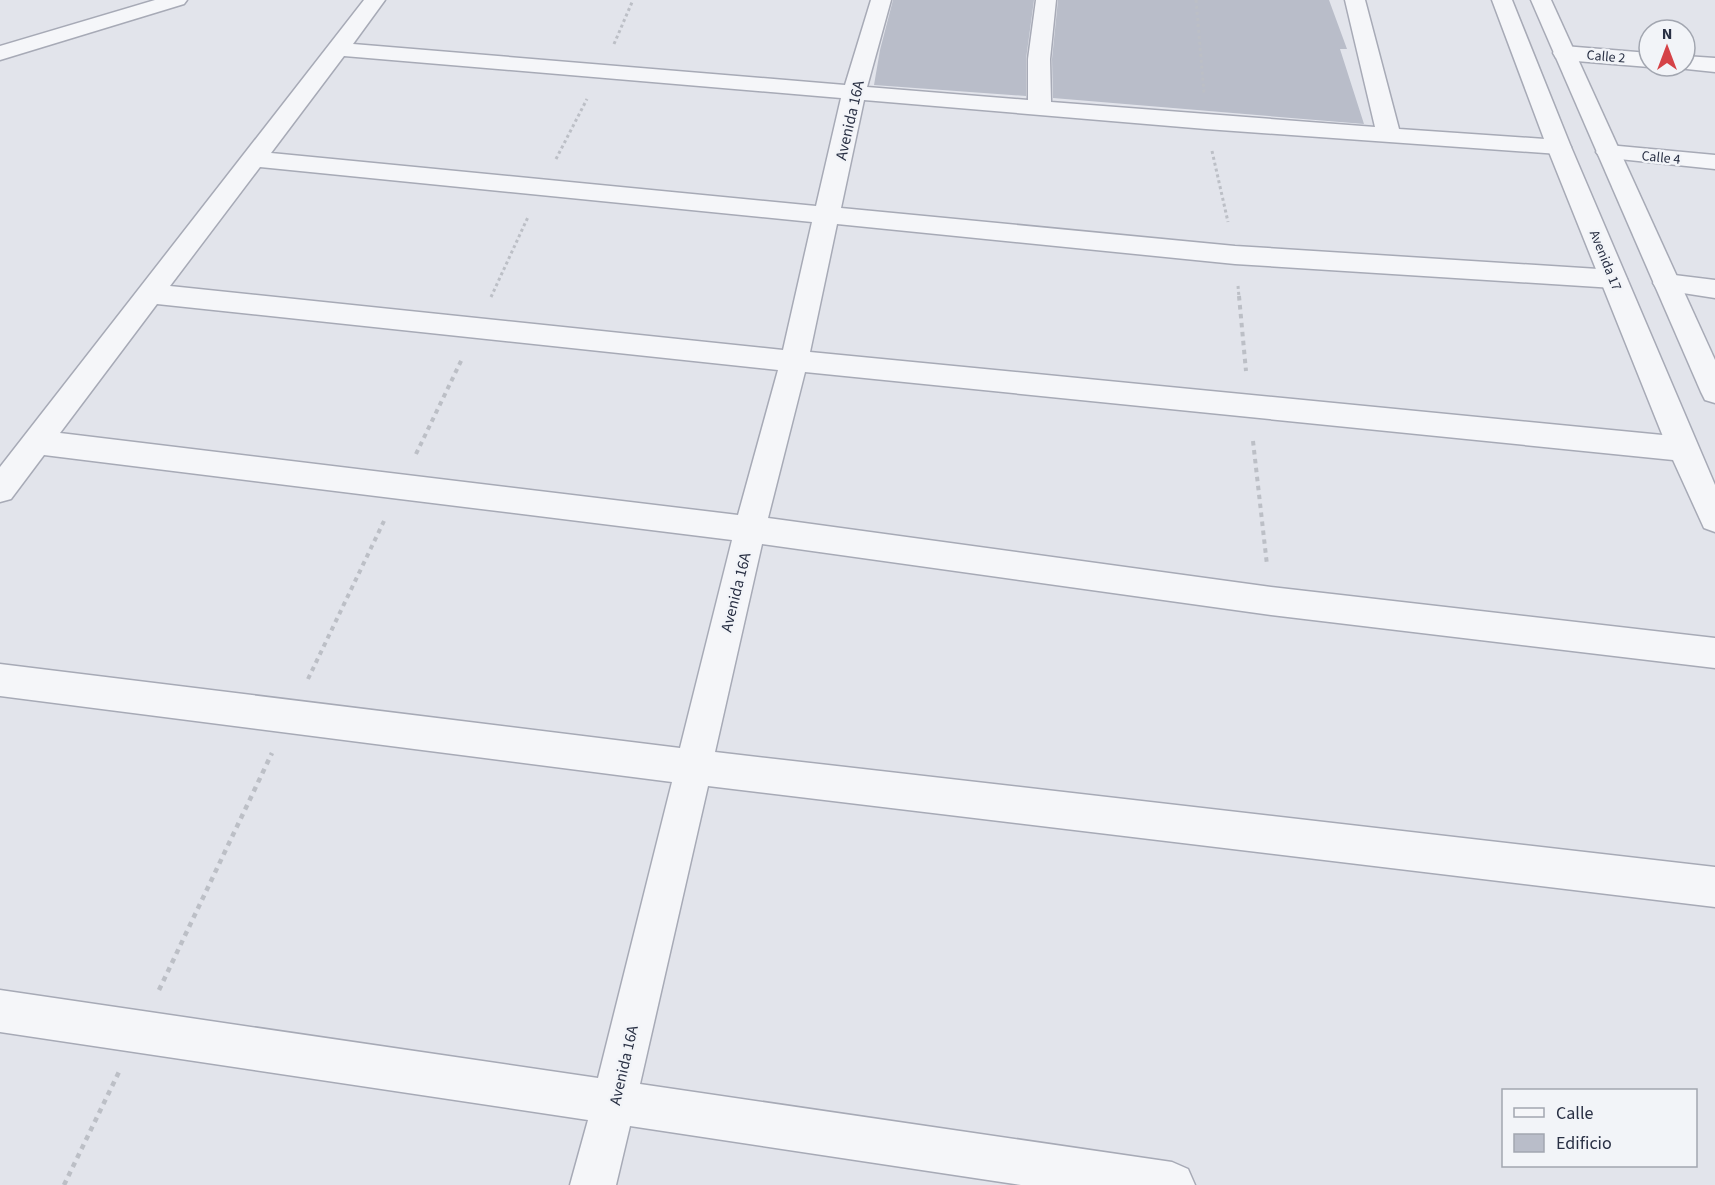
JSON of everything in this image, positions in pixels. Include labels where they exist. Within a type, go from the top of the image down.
[{"type":"street","points":[[0,53],[177,0]]},
{"type":"street","points":[[0,490],[153,294],[375,0]]},
{"type":"street","name":"Avenida 16A","points":[[592,1185],[614,1103],[750,529],[794,361],[854,92],[881,0]]},
{"type":"street","points":[[1040,108],[1039,59],[1046,0]]},
{"type":"street","points":[[1355,0],[1389,136]]},
{"type":"street","name":"Avenida 17","points":[[1502,0],[1559,147],[1683,449],[1715,519]]},
{"type":"street","points":[[1541,0],[1715,392]]},
{"type":"street","points":[[338,49],[1206,122],[1559,147]]},
{"type":"street","name":"Calle 2","points":[[1564,52],[1637,59]]},
{"type":"street","points":[[1697,64],[1715,65]]},
{"type":"street","name":"Calle 4","points":[[1608,152],[1715,162]]},
{"type":"street","points":[[255,159],[1235,255],[1614,279]]},
{"type":"street","points":[[1666,283],[1715,289]]},
{"type":"street","points":[[153,294],[794,361],[1683,449]]},
{"type":"street","points":[[36,442],[750,529],[1271,601],[1715,653]]},
{"type":"street","points":[[0,681],[692,767],[1715,887]]},
{"type":"street","points":[[0,1011],[1172,1185]]},
{"type":"path","points":[[64,1185],[291,716],[541,188],[602,71],[633,0]]},
{"type":"path","points":[[1196,0],[1206,122],[1235,255],[1249,407],[1271,601]]},
{"type":"building","points":[[893,0],[1034,0],[1026,59],[1026,96],[874,85]]},
{"type":"building","points":[[1058,0],[1329,0],[1347,49],[1340,49],[1364,124],[1053,98],[1052,59]]}]
